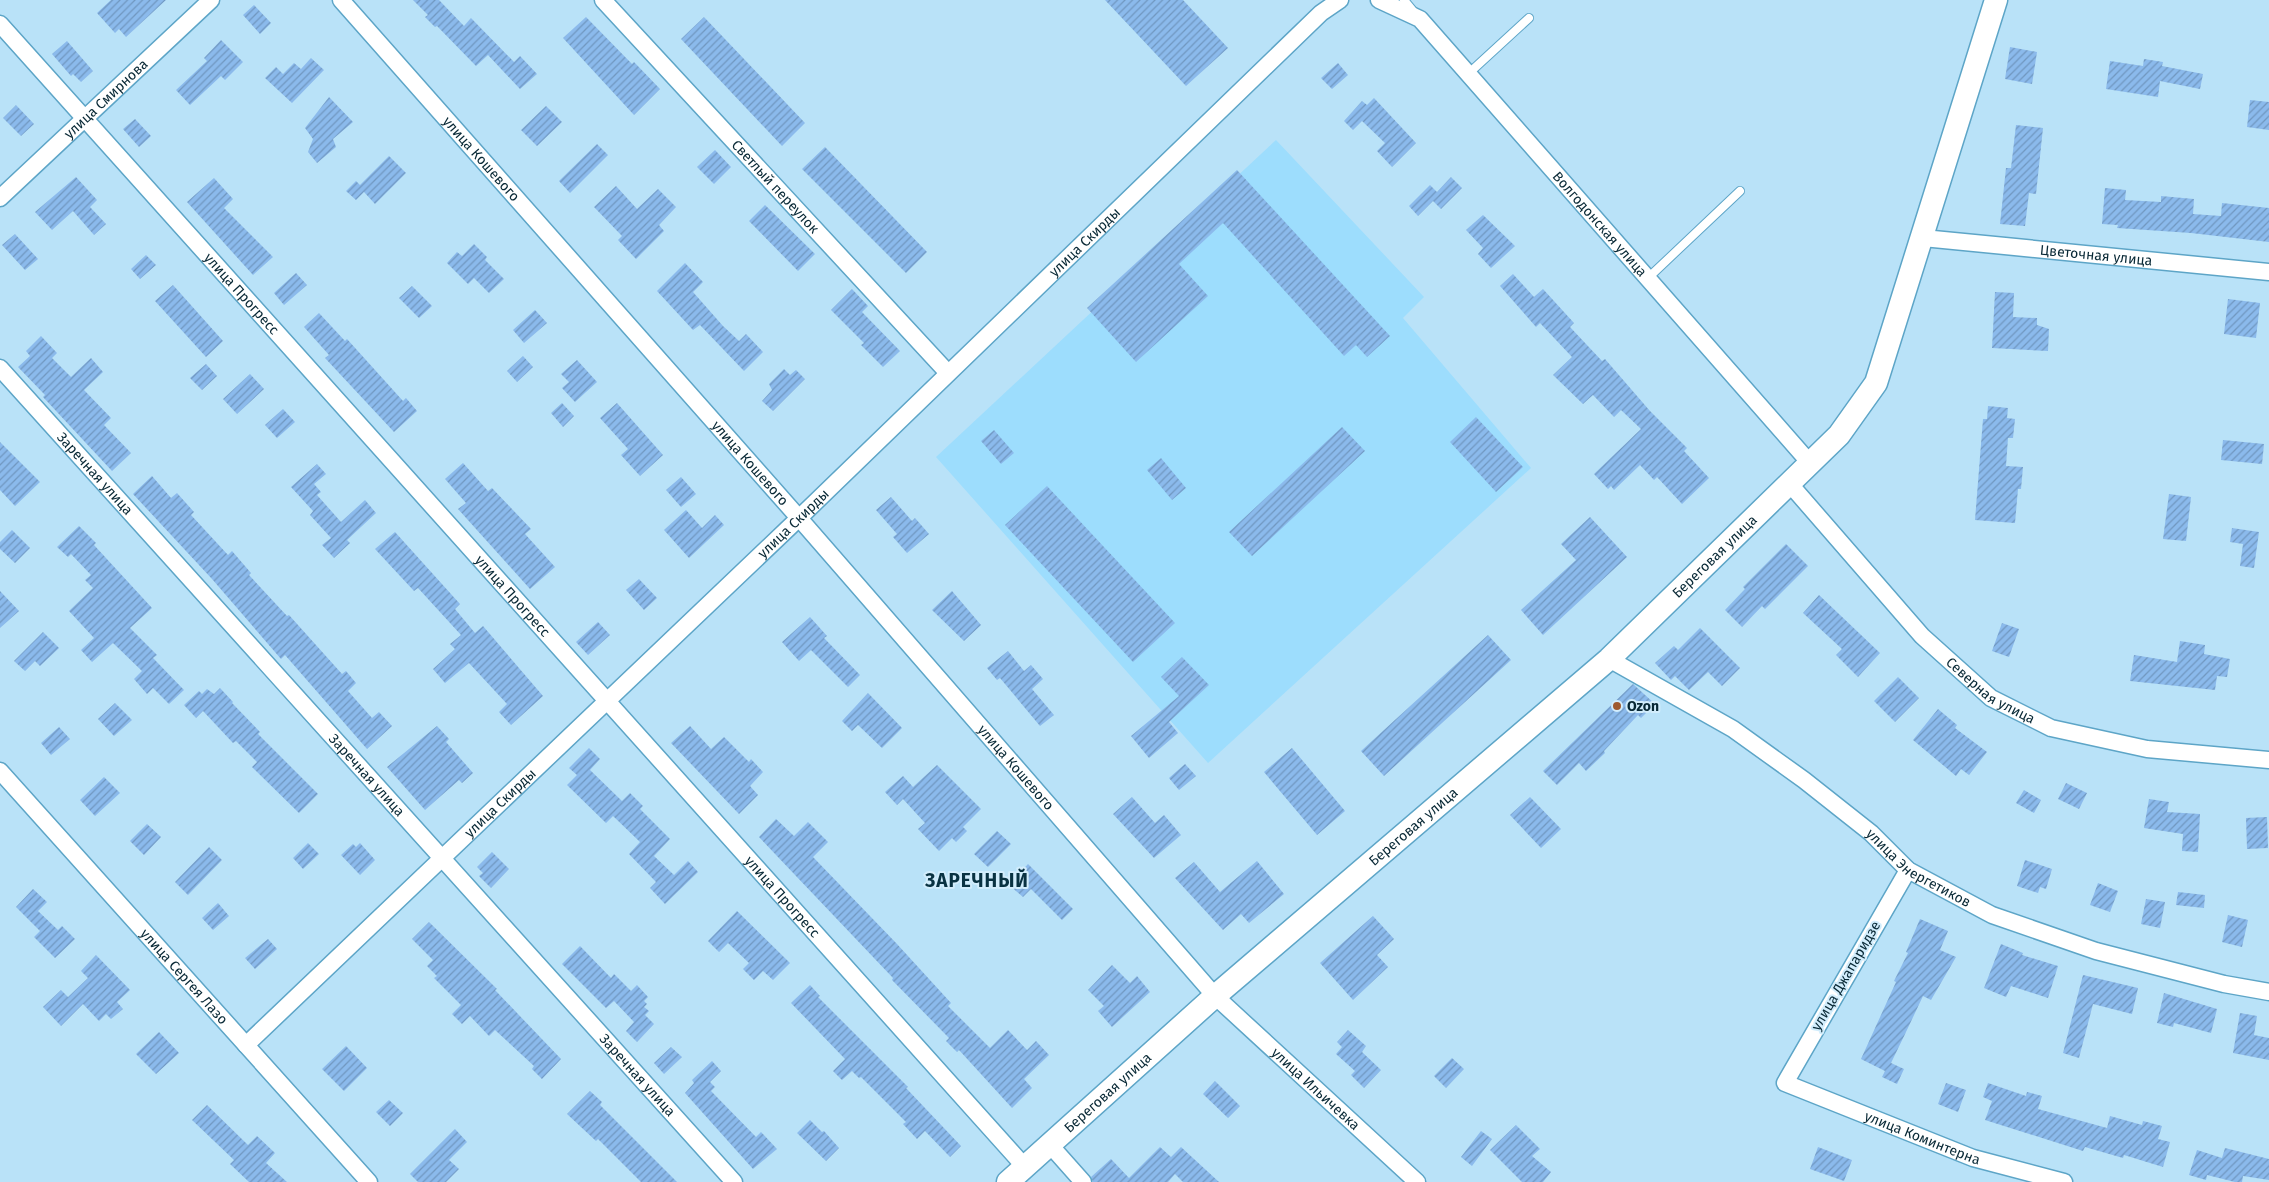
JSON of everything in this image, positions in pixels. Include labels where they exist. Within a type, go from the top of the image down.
[{"type":"main road","name":"Береговая улица","points":[[1008,1182],[1051,1146],[1215,996],[1609,659],[1809,462],[1839,435],[1876,383],[1996,0]]},
{"type":"street","name":"улица Смирнова","points":[[0,198],[211,0]]},
{"type":"street","name":"улица Кошевого","points":[[340,0],[799,518],[1215,996]]},
{"type":"street","name":"Светлый переулок","points":[[603,0],[948,373]]},
{"type":"street","name":"улица Скирды","points":[[246,1045],[799,518],[1314,20],[1340,0]]},
{"type":"street","name":"Волгодонская улица","points":[[1379,0],[1420,19],[1809,462]]},
{"type":"street","name":"улица Прогресс","points":[[0,24],[1025,1167]]},
{"type":"street","name":"Цветочная улица","points":[[1923,238],[2269,272]]},
{"type":"street","name":"Заречная улица","points":[[0,368],[734,1182]]},
{"type":"street","name":"Северная улица","points":[[1788,483],[1922,636],[1991,698],[2051,728],[2147,749],[2269,760]]},
{"type":"street","name":"улица Энергетиков","points":[[1609,659],[1734,729],[1871,833],[1908,870],[1992,915],[2096,951],[2224,984],[2269,992]]},
{"type":"street","name":"улица Сергея Лазо","points":[[0,771],[369,1182]]},
{"type":"street","name":"улица Джапаридзе","points":[[1784,1083],[1908,870]]},
{"type":"street","name":"улица Ильичевка","points":[[1215,996],[1417,1182]]},
{"type":"street","name":"улица Коминтерна","points":[[1784,1083],[1973,1158],[2064,1182]]},
{"type":"street","points":[[1051,1146],[1083,1182]]},
{"type":"lane","points":[[1404,0],[1420,19]]},
{"type":"lane","points":[[1468,74],[1529,18]]},
{"type":"lane","points":[[1648,278],[1740,191]]},
{"type":"shaded area","points":[[1276,140],[1424,297],[1403,318],[1531,468],[1208,763],[936,457]]},
{"type":"building","points":[[111,0],[166,0],[126,37],[119,29],[115,33],[97,13]]},
{"type":"building","points":[[413,0],[439,0],[464,26],[471,18],[514,62],[520,56],[537,74],[520,89],[488,55],[476,66],[437,26],[435,27],[425,17],[428,15]]},
{"type":"building","points":[[1105,0],[1183,0],[1228,48],[1186,86]]},
{"type":"building","points":[[254,5],[271,23],[260,34],[243,15]]},
{"type":"building","points":[[586,17],[632,64],[634,62],[660,89],[634,115],[563,38]]},
{"type":"building","points":[[704,17],[805,123],[782,146],[681,39]]},
{"type":"building","points":[[221,40],[243,62],[225,80],[221,76],[190,105],[176,90],[207,61],[204,58]]},
{"type":"building","points":[[67,41],[93,71],[81,82],[73,74],[71,76],[52,54]]},
{"type":"building","points":[[2010,47],[2037,52],[2032,84],[2005,79]]},
{"type":"building","points":[[311,58],[324,70],[292,103],[265,78],[276,67],[283,74],[294,63],[301,69]]},
{"type":"building","points":[[2144,59],[2163,62],[2162,66],[2203,74],[2200,89],[2160,81],[2158,97],[2106,89],[2110,61],[2143,66]]},
{"type":"building","points":[[1338,63],[1348,75],[1332,89],[1321,78]]},
{"type":"building","points":[[329,97],[353,122],[333,139],[336,147],[317,163],[308,152],[313,139],[305,128]]},
{"type":"building","points":[[1374,98],[1416,143],[1392,167],[1377,151],[1385,143],[1362,121],[1353,130],[1344,121],[1362,101],[1367,105]]},
{"type":"building","points":[[2250,100],[2269,102],[2269,130],[2247,127]]},
{"type":"building","points":[[16,105],[34,124],[21,136],[3,118]]},
{"type":"building","points":[[546,106],[562,122],[537,146],[521,130]]},
{"type":"building","points":[[135,119],[151,136],[139,147],[123,129]]},
{"type":"building","points":[[2016,125],[2043,128],[2036,194],[2029,193],[2025,226],[2000,224],[2006,168],[2011,168]]},
{"type":"building","points":[[597,144],[608,155],[570,193],[559,181]]},
{"type":"building","points":[[825,147],[927,252],[906,273],[802,169]]},
{"type":"building","points":[[715,150],[731,167],[714,184],[697,167]]},
{"type":"building","points":[[389,156],[406,173],[375,204],[364,192],[356,200],[346,191],[356,181],[360,185]]},
{"type":"building","points":[[1237,170],[1390,336],[1367,357],[1356,345],[1344,356],[1223,223],[1179,264],[1208,296],[1136,362],[1087,308]]},
{"type":"building","points":[[76,177],[97,200],[90,207],[106,224],[94,235],[73,211],[52,230],[35,212]]},
{"type":"building","points":[[1451,177],[1462,188],[1441,209],[1433,201],[1418,216],[1409,206],[1430,185],[1437,192]]},
{"type":"building","points":[[214,178],[233,199],[224,208],[273,257],[253,275],[187,202]]},
{"type":"building","points":[[616,186],[637,209],[658,189],[676,207],[659,225],[664,231],[636,259],[618,240],[622,236],[594,207]]},
{"type":"building","points":[[2105,188],[2126,190],[2125,200],[2161,202],[2161,196],[2194,199],[2193,214],[2221,216],[2222,203],[2269,208],[2269,242],[2191,233],[2117,228],[2118,225],[2102,224]]},
{"type":"building","points":[[765,205],[815,254],[798,271],[749,221]]},
{"type":"building","points":[[1483,215],[1515,246],[1491,268],[1478,254],[1483,248],[1466,230]]},
{"type":"building","points":[[15,234],[38,259],[25,270],[2,245]]},
{"type":"building","points":[[474,244],[487,257],[485,260],[504,279],[489,293],[474,278],[468,284],[447,263],[457,252],[462,256]]},
{"type":"building","points":[[146,255],[156,265],[140,279],[131,269]]},
{"type":"building","points":[[685,263],[703,282],[693,292],[739,341],[746,334],[763,352],[744,371],[700,325],[693,330],[657,291]]},
{"type":"building","points":[[296,273],[307,285],[284,305],[274,293]]},
{"type":"building","points":[[1513,274],[1534,297],[1543,289],[1574,323],[1570,327],[1602,361],[1605,359],[1650,411],[1687,448],[1684,451],[1709,478],[1682,504],[1657,477],[1654,480],[1640,465],[1614,490],[1611,486],[1608,489],[1594,474],[1641,429],[1621,410],[1614,417],[1593,395],[1583,404],[1553,375],[1572,357],[1540,323],[1536,327],[1500,286]]},
{"type":"building","points":[[173,285],[223,341],[206,357],[155,301]]},
{"type":"building","points":[[412,286],[432,306],[419,318],[399,298]]},
{"type":"building","points":[[852,289],[868,306],[862,312],[900,351],[883,367],[861,345],[864,343],[831,310]]},
{"type":"building","points":[[1995,292],[2014,293],[2013,317],[2037,318],[2037,325],[2049,329],[2048,351],[1992,348]]},
{"type":"building","points":[[2228,299],[2260,303],[2256,338],[2224,334]]},
{"type":"building","points":[[535,310],[547,323],[524,343],[513,330]]},
{"type":"building","points":[[319,313],[345,341],[347,339],[403,401],[406,398],[417,411],[394,432],[325,358],[329,355],[304,327]]},
{"type":"building","points":[[41,336],[57,353],[52,358],[71,377],[91,358],[103,372],[84,390],[111,418],[104,425],[131,453],[112,471],[43,397],[45,395],[18,367],[30,356],[26,351]]},
{"type":"building","points":[[523,356],[533,367],[517,382],[507,371]]},
{"type":"building","points":[[577,360],[597,382],[575,402],[562,388],[569,382],[561,374]]},
{"type":"building","points":[[206,364],[217,376],[202,390],[190,378]]},
{"type":"building","points":[[784,369],[790,375],[796,370],[805,379],[773,411],[762,401],[772,390],[769,384]]},
{"type":"building","points":[[250,374],[264,389],[237,414],[223,399]]},
{"type":"building","points":[[562,403],[574,416],[563,427],[551,413]]},
{"type":"building","points":[[617,403],[663,455],[640,476],[621,455],[628,449],[600,418]]},
{"type":"building","points":[[1988,406],[2008,408],[2007,418],[2015,419],[2013,438],[2008,438],[2006,466],[2023,467],[2021,489],[2018,489],[2015,523],[1975,520],[1983,419],[1987,419]]},
{"type":"building","points":[[283,409],[295,422],[277,438],[265,425]]},
{"type":"building","points":[[1476,417],[1523,467],[1496,492],[1450,442]]},
{"type":"building","points":[[1342,427],[1365,451],[1252,556],[1229,532]]},
{"type":"building","points":[[994,430],[1014,453],[1001,464],[981,441]]},
{"type":"building","points":[[2223,440],[2264,444],[2262,464],[2221,460]]},
{"type":"building","points":[[0,442],[40,482],[15,506],[0,490]]},
{"type":"building","points":[[1161,458],[1186,488],[1172,500],[1147,470]]},
{"type":"building","points":[[463,463],[488,491],[492,488],[531,529],[525,534],[555,567],[530,589],[458,509],[466,503],[445,479]]},
{"type":"building","points":[[317,464],[326,474],[314,484],[321,492],[317,495],[341,522],[365,500],[376,513],[347,540],[350,543],[334,558],[322,545],[331,538],[310,515],[313,511],[291,487]]},
{"type":"building","points":[[152,476],[171,498],[177,493],[194,512],[191,515],[228,555],[232,551],[251,573],[249,575],[287,616],[289,615],[342,674],[346,671],[356,683],[348,691],[372,718],[379,712],[392,726],[367,749],[285,655],[281,659],[212,579],[133,494]]},
{"type":"building","points":[[681,477],[696,494],[681,507],[666,490]]},
{"type":"building","points":[[1047,486],[1175,623],[1133,662],[1005,525]]},
{"type":"building","points":[[2169,494],[2191,497],[2186,541],[2163,539]]},
{"type":"building","points":[[891,497],[912,521],[915,518],[929,534],[907,553],[893,537],[897,534],[876,510]]},
{"type":"building","points":[[686,510],[702,528],[715,515],[724,525],[689,558],[664,530]]},
{"type":"building","points":[[1590,517],[1627,557],[1543,635],[1521,610],[1576,560],[1561,544]]},
{"type":"building","points":[[79,526],[152,608],[130,628],[157,655],[153,658],[184,690],[169,704],[153,688],[147,694],[134,679],[142,671],[113,643],[92,662],[81,650],[94,638],[69,611],[93,588],[85,580],[91,575],[71,554],[68,557],[57,547]]},
{"type":"building","points":[[2232,528],[2259,532],[2254,568],[2240,566],[2243,544],[2230,542]]},
{"type":"building","points":[[12,530],[30,548],[15,563],[0,549],[0,542]]},
{"type":"building","points":[[395,532],[460,604],[455,609],[475,633],[483,626],[543,696],[511,725],[499,712],[507,704],[469,663],[445,683],[433,669],[455,649],[450,644],[461,635],[418,588],[414,591],[375,549]]},
{"type":"building","points":[[1786,544],[1808,566],[1765,609],[1762,606],[1742,627],[1725,610],[1745,589],[1743,587]]},
{"type":"building","points":[[639,579],[657,598],[644,610],[626,590]]},
{"type":"building","points":[[0,591],[19,611],[0,628]]},
{"type":"building","points":[[952,591],[981,625],[964,641],[932,610]]},
{"type":"building","points":[[1819,595],[1880,653],[1858,677],[1836,655],[1842,649],[1803,613]]},
{"type":"building","points":[[810,617],[827,636],[824,638],[860,675],[848,687],[811,650],[799,661],[782,642]]},
{"type":"building","points":[[598,622],[610,635],[588,655],[576,642]]},
{"type":"building","points":[[2002,623],[2019,629],[2009,657],[1992,651]]},
{"type":"building","points":[[1700,628],[1740,668],[1722,686],[1708,672],[1689,690],[1675,676],[1671,680],[1655,663],[1674,646],[1678,650]]},
{"type":"building","points":[[43,632],[59,648],[40,666],[35,661],[25,671],[14,661]]},
{"type":"building","points":[[1488,635],[1511,660],[1384,776],[1361,751]]},
{"type":"building","points":[[2180,641],[2205,645],[2204,654],[2230,659],[2227,677],[2217,676],[2215,690],[2130,681],[2134,655],[2177,662]]},
{"type":"building","points":[[1008,651],[1024,671],[1031,665],[1043,679],[1032,689],[1054,715],[1040,726],[1000,678],[997,680],[987,668]]},
{"type":"building","points":[[1182,657],[1209,685],[1169,722],[1178,733],[1149,758],[1131,736],[1179,696],[1161,677]]},
{"type":"building","points":[[1898,677],[1919,698],[1895,722],[1874,701]]},
{"type":"building","points":[[1633,684],[1655,704],[1641,718],[1638,715],[1604,751],[1605,753],[1586,771],[1579,763],[1557,785],[1543,771]]},
{"type":"building","points":[[220,688],[260,732],[258,734],[318,794],[299,813],[252,767],[257,762],[236,741],[233,743],[203,711],[196,718],[184,705],[199,691],[202,694],[207,689],[214,694]]},
{"type":"building","points":[[868,693],[902,728],[882,748],[858,725],[852,731],[842,721]]},
{"type":"building","points":[[115,703],[132,720],[114,736],[98,719]]},
{"type":"building","points":[[1938,709],[1957,725],[1955,728],[1987,752],[1969,775],[1961,769],[1956,776],[1913,740]]},
{"type":"building","points":[[437,726],[449,739],[446,742],[473,773],[462,783],[459,780],[425,810],[387,767]]},
{"type":"building","points":[[690,726],[711,749],[724,737],[749,762],[751,759],[763,772],[750,786],[758,795],[739,814],[671,743]]},
{"type":"building","points":[[59,727],[70,739],[51,755],[41,743]]},
{"type":"building","points":[[589,748],[600,759],[590,770],[622,801],[630,793],[643,806],[640,809],[670,839],[654,856],[674,875],[688,861],[698,872],[665,904],[650,888],[656,882],[629,854],[640,842],[613,816],[606,823],[567,785],[577,775],[569,768]]},
{"type":"building","points":[[1292,748],[1345,811],[1317,835],[1264,772]]},
{"type":"building","points":[[1185,764],[1196,776],[1179,790],[1169,778]]},
{"type":"building","points":[[937,765],[981,809],[963,827],[967,831],[956,842],[952,838],[939,851],[918,829],[925,823],[903,799],[897,805],[885,792],[903,776],[913,787]]},
{"type":"building","points":[[104,777],[120,793],[95,816],[80,800]]},
{"type":"building","points":[[2066,783],[2087,793],[2079,809],[2058,799]]},
{"type":"building","points":[[2024,790],[2041,800],[2034,813],[2016,803]]},
{"type":"building","points":[[1132,797],[1155,823],[1164,815],[1181,835],[1154,858],[1113,814]]},
{"type":"building","points":[[1530,797],[1561,829],[1541,848],[1510,815]]},
{"type":"building","points":[[2149,799],[2169,802],[2167,812],[2200,814],[2198,852],[2182,851],[2183,834],[2144,828]]},
{"type":"building","points":[[2267,817],[2268,848],[2247,849],[2246,818]]},
{"type":"building","points":[[776,819],[794,836],[808,822],[828,842],[813,857],[897,944],[951,1003],[948,1006],[990,1048],[1008,1030],[1027,1050],[1036,1041],[1049,1055],[1024,1079],[1032,1088],[1012,1108],[959,1050],[957,1052],[946,1041],[949,1038],[892,980],[893,978],[759,837]]},
{"type":"building","points":[[147,824],[161,837],[144,855],[130,841]]},
{"type":"building","points":[[997,831],[1011,844],[988,867],[974,854]]},
{"type":"building","points":[[308,843],[319,854],[303,869],[293,858]]},
{"type":"building","points":[[360,843],[375,860],[360,875],[341,855],[353,844],[356,847]]},
{"type":"building","points":[[209,847],[222,860],[188,895],[175,882]]},
{"type":"building","points":[[492,852],[509,869],[491,888],[479,876],[483,873],[477,867]]},
{"type":"building","points":[[2025,860],[2052,869],[2046,889],[2040,887],[2038,893],[2017,886]]},
{"type":"building","points":[[1257,861],[1284,894],[1249,923],[1241,914],[1223,930],[1175,878],[1194,862],[1220,892]]},
{"type":"building","points":[[1028,864],[1073,909],[1062,920],[1031,889],[1023,897],[1009,885]]},
{"type":"building","points":[[2098,883],[2118,891],[2110,912],[2090,905]]},
{"type":"building","points":[[33,889],[47,902],[38,911],[58,930],[62,926],[75,939],[55,958],[34,937],[40,931],[16,907]]},
{"type":"building","points":[[2178,892],[2205,895],[2204,908],[2176,905]]},
{"type":"building","points":[[2146,899],[2165,902],[2160,928],[2141,924]]},
{"type":"building","points":[[218,903],[229,916],[213,930],[202,918]]},
{"type":"building","points":[[737,911],[790,963],[773,980],[763,971],[754,980],[743,969],[749,963],[728,943],[719,952],[708,941]]},
{"type":"building","points":[[2228,915],[2248,920],[2242,947],[2222,942]]},
{"type":"building","points":[[1373,916],[1394,939],[1377,955],[1388,967],[1353,1000],[1320,963]]},
{"type":"building","points":[[1920,919],[1948,931],[1940,950],[1956,957],[1931,1000],[1923,996],[1891,1063],[1904,1069],[1897,1084],[1882,1077],[1885,1071],[1861,1059],[1896,982],[1894,981],[1908,953],[1906,952]]},
{"type":"building","points":[[429,922],[497,989],[495,990],[561,1059],[542,1079],[532,1069],[534,1066],[495,1030],[489,1036],[470,1016],[462,1024],[452,1014],[461,1005],[434,978],[437,976],[427,966],[433,960],[412,939]]},
{"type":"building","points":[[268,939],[277,949],[255,969],[245,958]]},
{"type":"building","points":[[2001,944],[2023,953],[2022,955],[2058,966],[2048,998],[2011,986],[2006,997],[1984,988]]},
{"type":"building","points":[[580,946],[611,978],[614,974],[631,991],[637,985],[648,997],[644,1001],[647,1004],[644,1007],[649,1011],[645,1015],[654,1024],[637,1042],[626,1031],[634,1022],[614,1001],[606,1008],[562,964]]},
{"type":"building","points":[[96,955],[130,990],[117,1002],[123,1009],[111,1019],[106,1014],[99,1021],[83,1004],[61,1026],[43,1007],[61,990],[68,997],[88,978],[81,971]]},
{"type":"building","points":[[1112,965],[1130,983],[1137,976],[1150,992],[1112,1027],[1098,1011],[1104,1006],[1088,990]]},
{"type":"building","points":[[2083,975],[2138,988],[2132,1014],[2093,1004],[2079,1058],[2063,1053]]},
{"type":"building","points":[[810,985],[820,996],[818,997],[908,1087],[906,1088],[961,1146],[950,1157],[925,1131],[917,1139],[903,1124],[906,1122],[861,1077],[859,1078],[852,1071],[842,1080],[833,1071],[845,1059],[791,1003]]},
{"type":"building","points":[[2164,993],[2217,1009],[2211,1033],[2174,1023],[2173,1027],[2157,1023]]},
{"type":"building","points":[[2240,1013],[2257,1016],[2254,1035],[2269,1038],[2269,1060],[2233,1053]]},
{"type":"building","points":[[1348,1030],[1366,1046],[1362,1052],[1381,1070],[1364,1088],[1351,1075],[1355,1071],[1336,1054],[1342,1047],[1337,1042]]},
{"type":"building","points":[[159,1032],[179,1053],[156,1074],[136,1054]]},
{"type":"building","points":[[346,1046],[367,1068],[344,1091],[322,1069]]},
{"type":"building","points":[[671,1047],[682,1057],[664,1074],[654,1063]]},
{"type":"building","points":[[1452,1058],[1464,1069],[1446,1088],[1434,1076]]},
{"type":"building","points":[[712,1061],[721,1071],[710,1082],[715,1087],[711,1091],[756,1137],[761,1132],[777,1149],[753,1169],[685,1093],[694,1083],[692,1080]]},
{"type":"building","points":[[1215,1081],[1240,1106],[1228,1118],[1203,1094]]},
{"type":"building","points":[[1946,1083],[1966,1090],[1958,1112],[1938,1104]]},
{"type":"building","points":[[1988,1083],[2026,1096],[2027,1092],[2042,1096],[2038,1109],[2107,1128],[2110,1116],[2142,1125],[2143,1121],[2162,1126],[2158,1139],[2170,1142],[2163,1167],[2124,1155],[2123,1158],[2085,1147],[2083,1151],[1985,1120],[1992,1101],[1983,1097]]},
{"type":"building","points":[[590,1091],[602,1102],[600,1105],[677,1182],[641,1182],[598,1139],[596,1141],[567,1114]]},
{"type":"building","points":[[389,1100],[403,1113],[390,1126],[376,1112]]},
{"type":"building","points":[[207,1105],[248,1145],[257,1136],[275,1153],[266,1163],[287,1182],[249,1182],[230,1164],[234,1160],[192,1120]]},
{"type":"building","points":[[810,1120],[822,1132],[824,1131],[839,1148],[826,1161],[797,1133]]},
{"type":"building","points":[[1516,1125],[1540,1149],[1532,1156],[1551,1172],[1543,1182],[1522,1182],[1490,1150]]},
{"type":"building","points":[[455,1129],[467,1142],[449,1160],[459,1169],[446,1182],[418,1182],[410,1174]]},
{"type":"building","points":[[1481,1131],[1492,1139],[1472,1166],[1461,1157]]},
{"type":"building","points":[[1160,1147],[1171,1157],[1181,1147],[1219,1182],[1183,1182],[1175,1174],[1168,1182],[1093,1182],[1091,1177],[1111,1159],[1129,1178]]},
{"type":"building","points":[[1818,1147],[1852,1160],[1844,1181],[1810,1169]]},
{"type":"building","points":[[2225,1148],[2269,1159],[2269,1180],[2243,1176],[2242,1182],[2235,1182],[2207,1175],[2206,1180],[2189,1175],[2197,1150],[2222,1158]]},
{"type":"place","name":"Ozon","points":[[1617,706]]},
{"type":"district","name":"ЗАРЕЧНЫЙ","points":[[977,880]]}]
